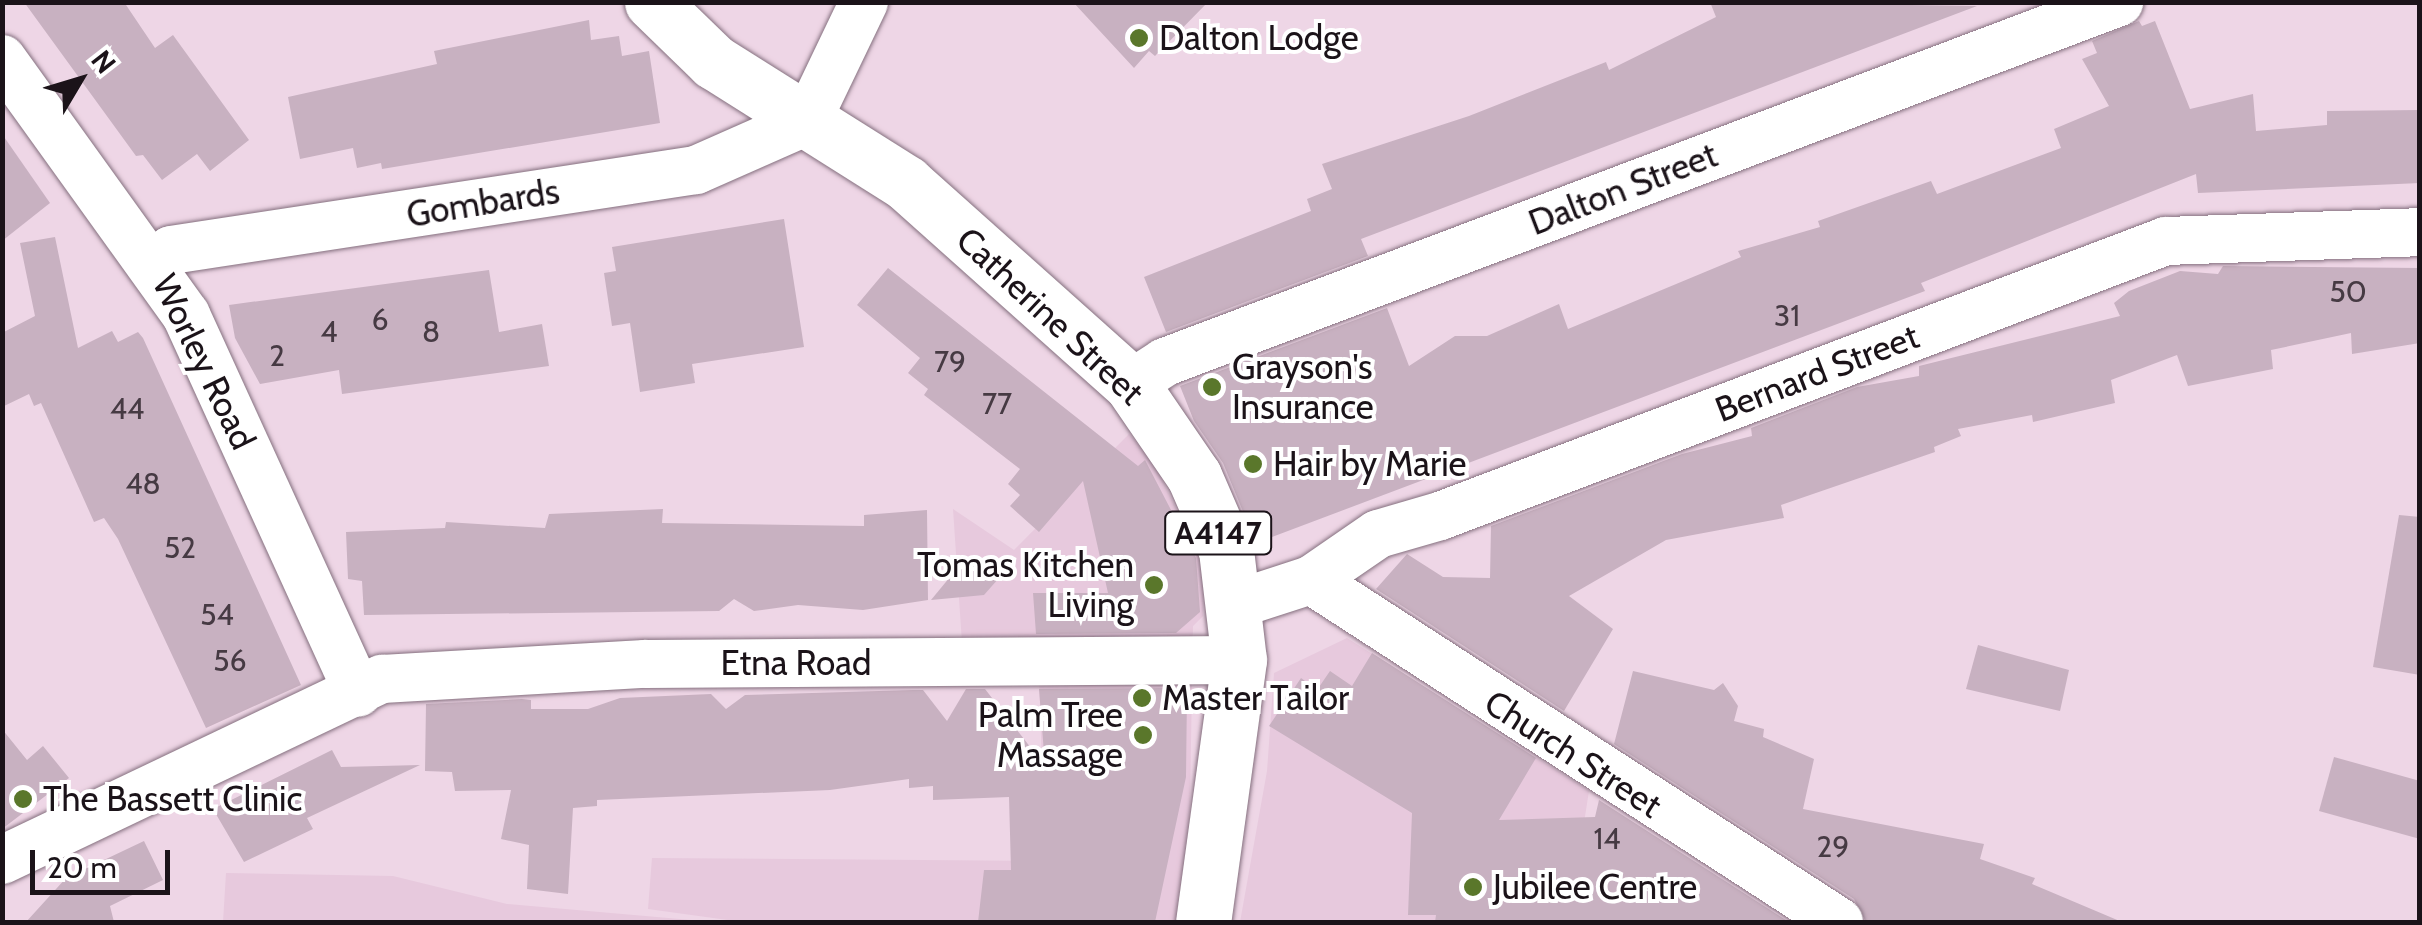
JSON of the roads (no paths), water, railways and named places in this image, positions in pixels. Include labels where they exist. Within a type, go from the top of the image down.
[{"type":"main road","name":"A4147","points":[[652,2],[714,62],[807,121]]},
{"type":"main road","name":"Catherine Street","points":[[807,121],[884,164],[1131,384],[1194,476],[1226,550],[1237,604],[1239,660],[1203,922]]},
{"type":"street","points":[[807,121],[864,2]]},
{"type":"street","name":"Dalton Street","points":[[1131,384],[1165,362],[2119,2]]},
{"type":"street","name":"Worley Road","points":[[2,59],[156,265],[186,315],[358,694]]},
{"type":"street","name":"Gombards","points":[[156,265],[171,250],[696,170],[807,121]]},
{"type":"street","name":"Bernard Street","points":[[1237,604],[1311,580],[1378,534],[2166,241],[2420,232]]},
{"type":"street","name":"Church Street","points":[[1311,580],[1839,922]]},
{"type":"street","name":"Etna Road","points":[[2,860],[358,694],[382,679],[645,664],[1239,660]]},
{"type":"place","name":"Dalton Lodge","points":[[1139,38]]},
{"type":"place","name":"Grayson's Insurance","points":[[1212,387]]},
{"type":"place","name":"Hair by Marie","points":[[1253,464]]},
{"type":"place","name":"Tomas Kitchen Living","points":[[1154,585]]},
{"type":"place","name":"Master Tailor","points":[[1142,698]]},
{"type":"place","name":"Palm Tree Massage","points":[[1143,735]]},
{"type":"place","name":"The Bassett Clinic","points":[[23,799]]},
{"type":"place","name":"Jubilee Centre","points":[[1473,887]]}]
